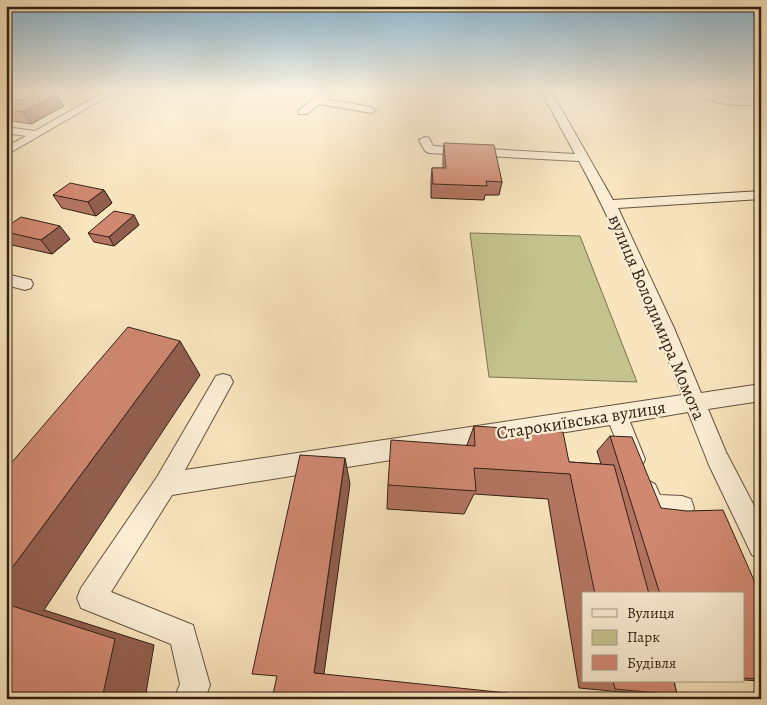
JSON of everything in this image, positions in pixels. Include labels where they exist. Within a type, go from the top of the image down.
[{"type":"street","points":[[6,152],[54,124]]},
{"type":"street","name":"вулиця Володимира Момота","points":[[564,124],[609,204],[665,328],[717,458],[761,546]]},
{"type":"street","points":[[6,130],[36,134]]},
{"type":"street","points":[[425,140],[429,149],[583,158]]},
{"type":"street","points":[[609,204],[761,195]]},
{"type":"street","points":[[6,279],[26,284]]},
{"type":"street","points":[[193,694],[183,635],[91,598],[165,485],[224,382]]},
{"type":"street","name":"Старокиївська вулиця","points":[[165,485],[761,392]]},
{"type":"street","points":[[618,414],[652,507],[682,508]]},
{"type":"green space","points":[[470,233],[580,236],[637,382],[489,377]]},
{"type":"building","points":[[444,143],[494,145],[502,182],[486,181],[487,186],[433,184],[432,168],[446,168]]},
{"type":"building","points":[[70,183],[104,190],[88,202],[53,195]]},
{"type":"building","points":[[114,211],[134,215],[109,237],[88,233]]},
{"type":"building","points":[[21,217],[60,226],[41,240],[6,232],[6,227]]},
{"type":"building","points":[[128,327],[180,341],[6,576],[6,469]]},
{"type":"building","points":[[474,426],[563,432],[569,462],[614,465],[648,592],[595,592],[570,474],[474,468],[476,491],[388,485],[391,440],[475,446]]},
{"type":"building","points":[[610,436],[632,437],[661,508],[687,511],[723,510],[761,596],[761,679],[744,678],[744,592],[659,592]]},
{"type":"building","points":[[300,455],[345,458],[314,673],[507,693],[507,699],[272,699],[277,676],[252,674]]},
{"type":"building","points":[[6,604],[115,639],[102,699],[6,699]]},
{"type":"building","points":[[613,682],[674,682],[677,695],[615,689]]}]
